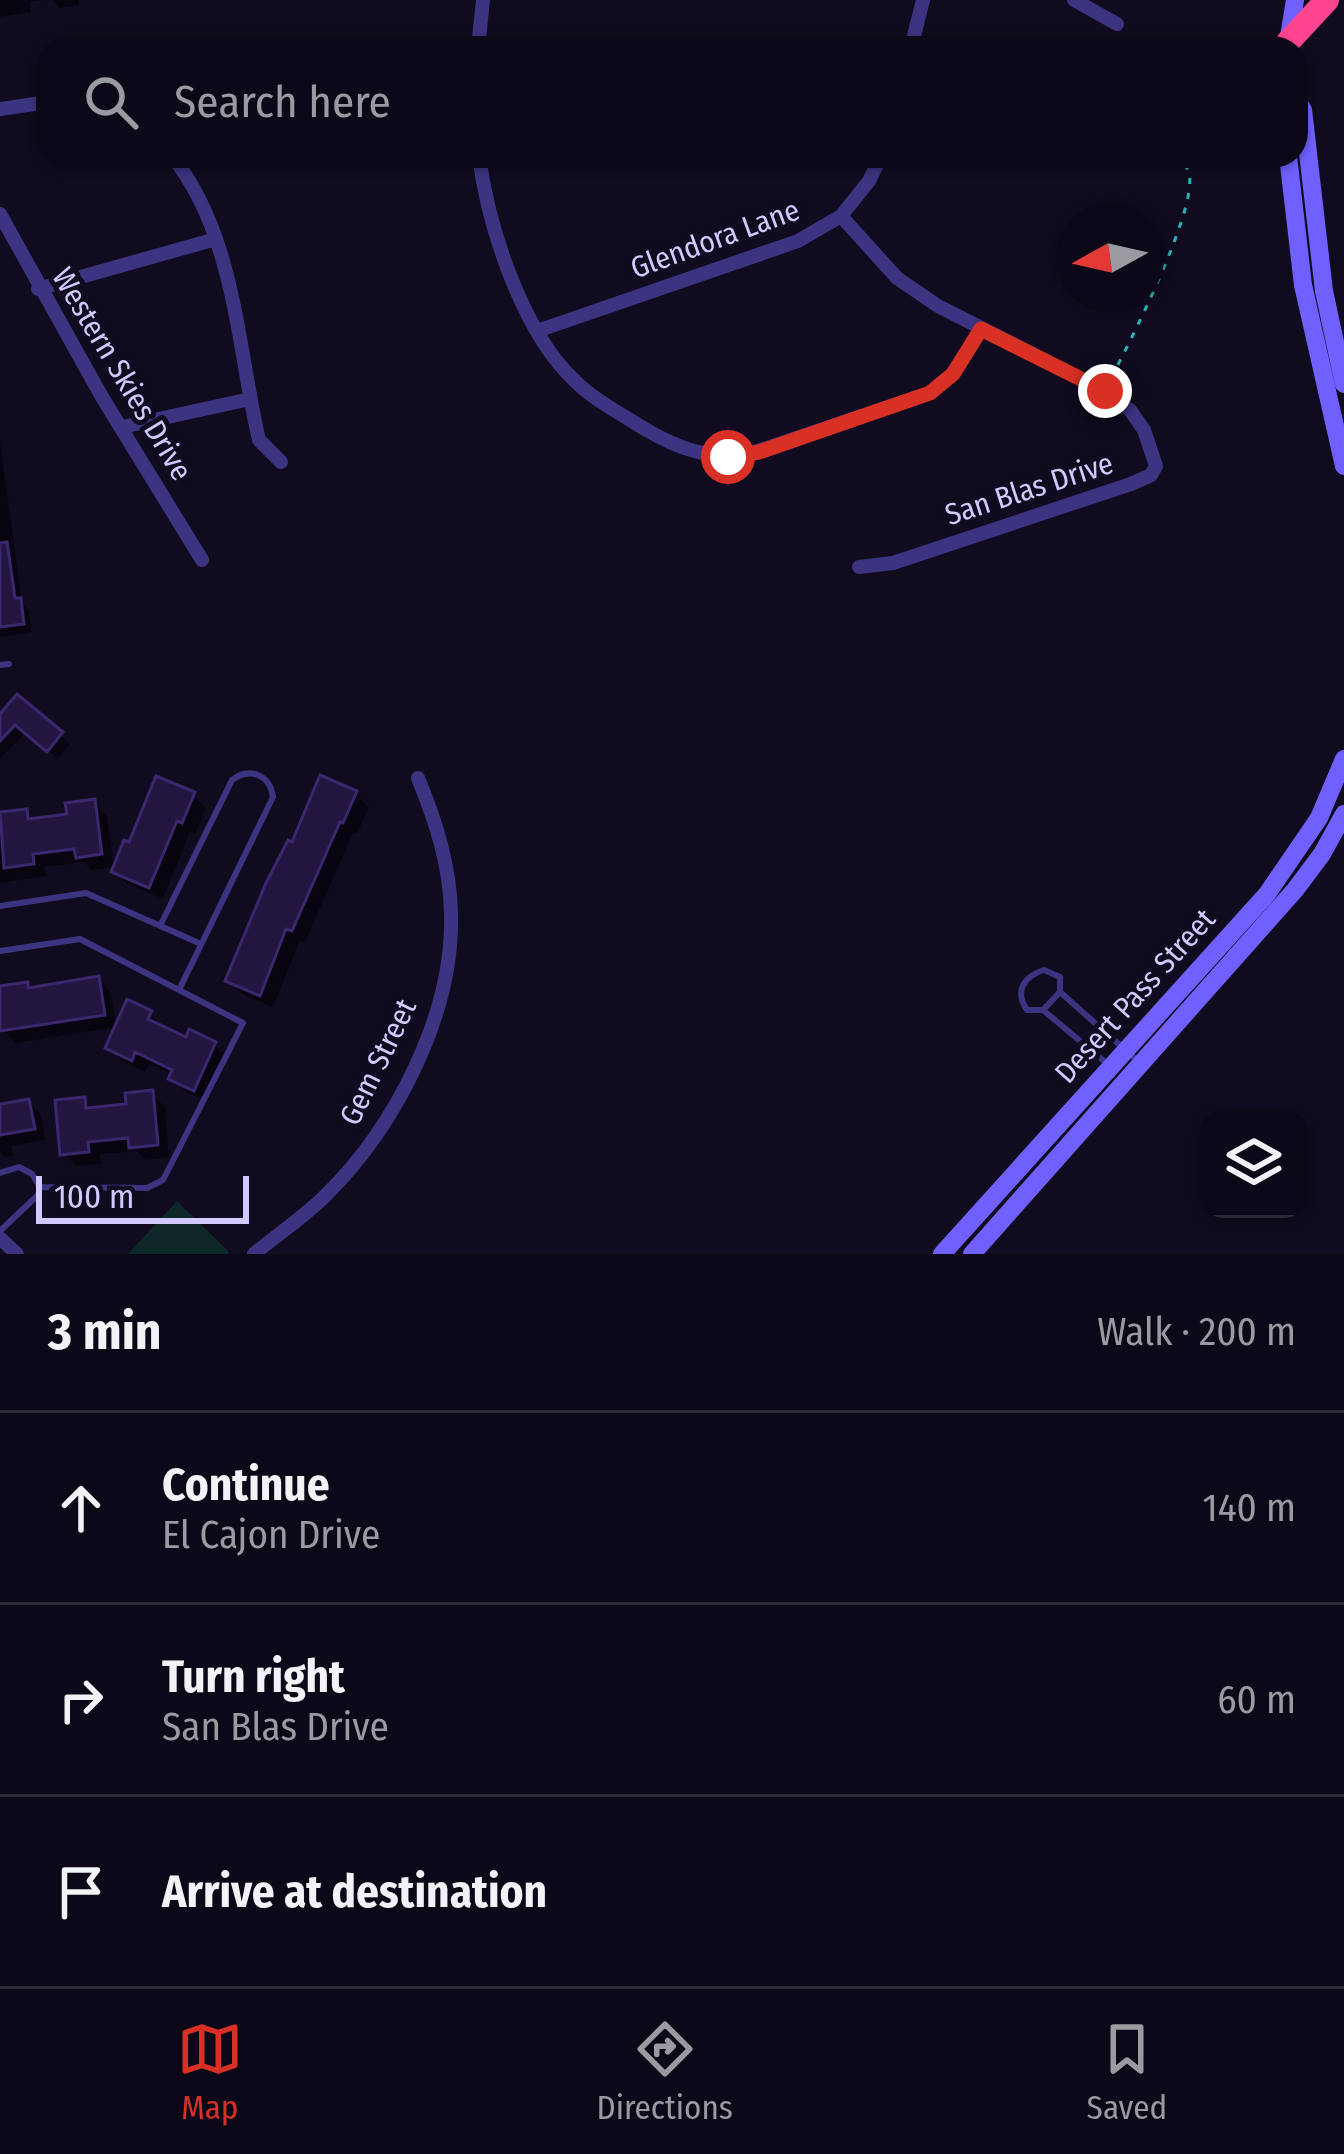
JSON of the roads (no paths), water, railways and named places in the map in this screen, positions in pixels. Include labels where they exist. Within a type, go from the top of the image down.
[{"type":"highway","points":[[1296,36],[1327,0]]},
{"type":"street","points":[[479,36],[483,0]]},
{"type":"street","points":[[914,36],[923,0]]},
{"type":"street","points":[[1074,0],[1117,24]]},
{"type":"street","points":[[1289,36],[1295,0]]},
{"type":"street","points":[[0,109],[36,104]]},
{"type":"street","points":[[1308,153],[1344,466]]},
{"type":"street","points":[[180,168],[199,195],[216,239],[259,440],[281,462]]},
{"type":"street","points":[[481,168],[490,211],[536,331],[560,365],[594,397],[667,443],[703,455],[759,452],[930,393],[953,374],[981,329]]},
{"type":"street","name":"Glendora Lane","points":[[536,331],[783,247],[841,216],[875,168]]},
{"type":"street","points":[[1289,168],[1303,285],[1336,378]]},
{"type":"street","name":"Western Skies Drive","points":[[0,214],[38,289],[202,560]]},
{"type":"street","name":"San Blas Drive","points":[[841,216],[897,278],[981,329],[1105,391],[1130,410],[1156,461],[1151,475],[893,563],[859,567]]},
{"type":"street","points":[[38,289],[216,239]]},
{"type":"street","points":[[122,427],[250,398]]},
{"type":"street","name":"Desert Pass Street","points":[[972,1254],[1128,1081],[1134,1058],[1267,895],[1318,818],[1344,759]]},
{"type":"street","name":"Gem Street","points":[[254,1254],[325,1196],[352,1166],[385,1120],[426,1037],[449,950],[451,913],[446,859],[418,778]]},
{"type":"street","points":[[1318,818],[1341,820]]},
{"type":"street","name":"Desert Pass Street","points":[[942,1254],[1112,1068],[1134,1058],[1295,890],[1341,820]]},
{"type":"street","points":[[0,1234],[17,1254]]},
{"type":"lane","points":[[160,926],[232,781],[249,772],[259,775],[272,787],[273,796],[178,990]]},
{"type":"lane","points":[[0,906],[86,893],[201,944]]},
{"type":"lane","points":[[0,951],[80,939],[243,1023],[163,1180],[147,1188],[40,1187]]},
{"type":"lane","points":[[1043,1010],[1060,992],[1060,977],[1053,971],[1035,973],[1025,981],[1022,1003],[1027,1010],[1043,1010],[1128,1081]]},
{"type":"lane","points":[[1060,992],[1134,1058]]},
{"type":"lane","points":[[0,1173],[19,1167],[32,1174],[40,1187],[38,1195],[0,1234]]}]
